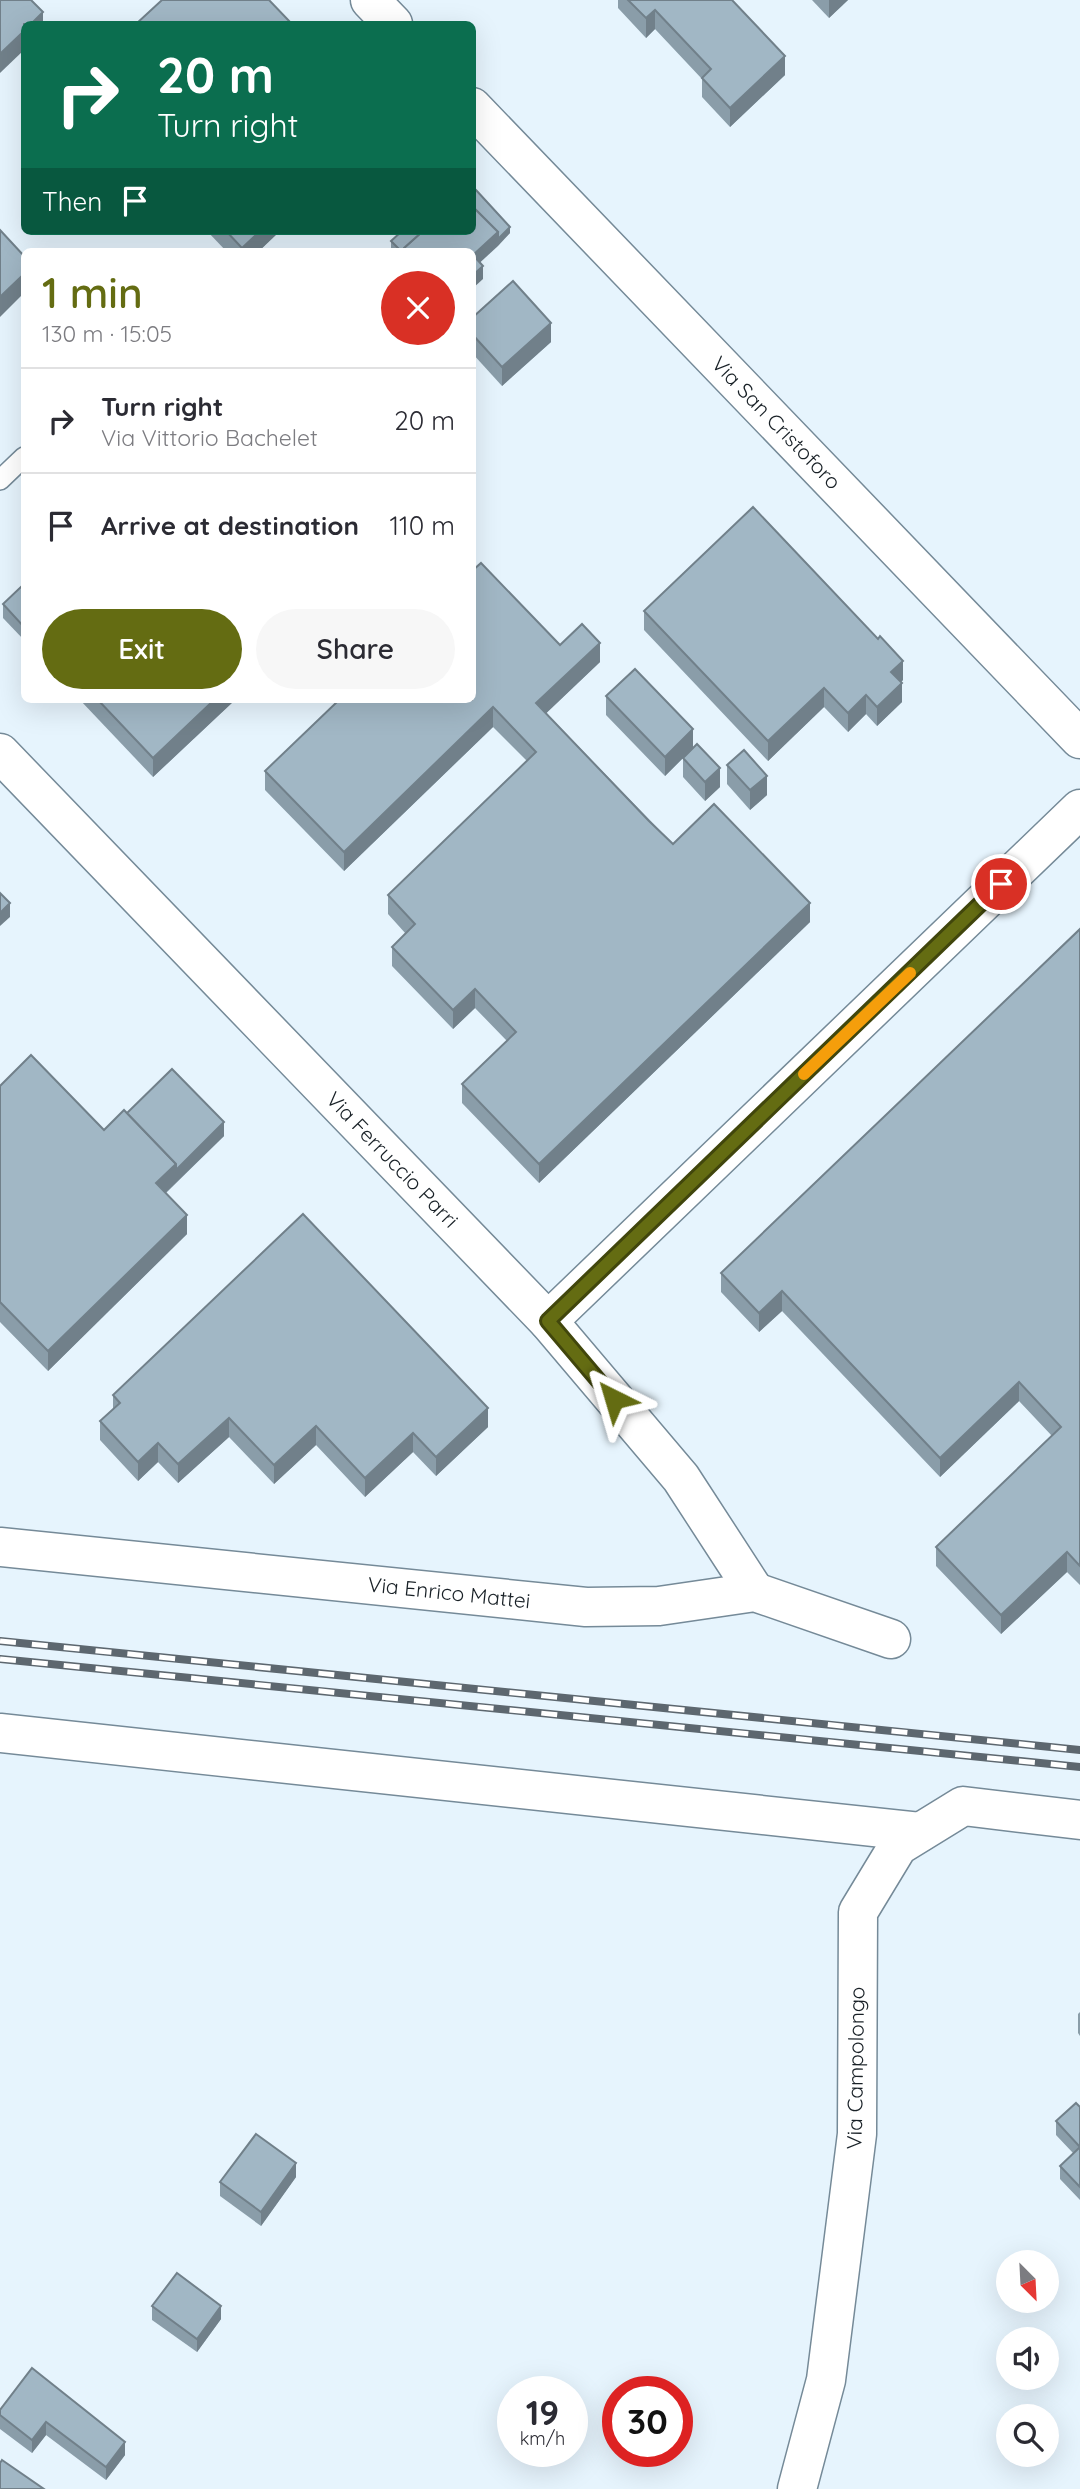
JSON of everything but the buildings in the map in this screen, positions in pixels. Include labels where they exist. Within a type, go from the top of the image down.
[{"type":"street","points":[[370,0],[390,21]]},
{"type":"street","name":"Via San Cristoforo","points":[[476,111],[1080,738]]},
{"type":"street","name":"Via Ferruccio Parri","points":[[0,753],[548,1321],[681,1478],[755,1592]]},
{"type":"street","points":[[548,1321],[1080,808]]},
{"type":"street","name":"Via Enrico Mattei","points":[[0,1546],[586,1606],[659,1606],[755,1592],[891,1639]]},
{"type":"street","points":[[0,1734],[920,1832]]},
{"type":"street","name":"Via Campolongo","points":[[797,2489],[827,2380],[857,2134],[858,1912],[898,1846],[963,1806],[1080,1820]]},
{"type":"lane","points":[[0,480],[21,460]]},
{"type":"railway","points":[[0,1641],[1080,1750]]},
{"type":"railway","points":[[0,1659],[1080,1767]]},
{"type":"slow traffic","points":[[804,1074],[910,973]]},
{"type":"route","points":[[614,1399],[548,1321],[1001,884]]}]
